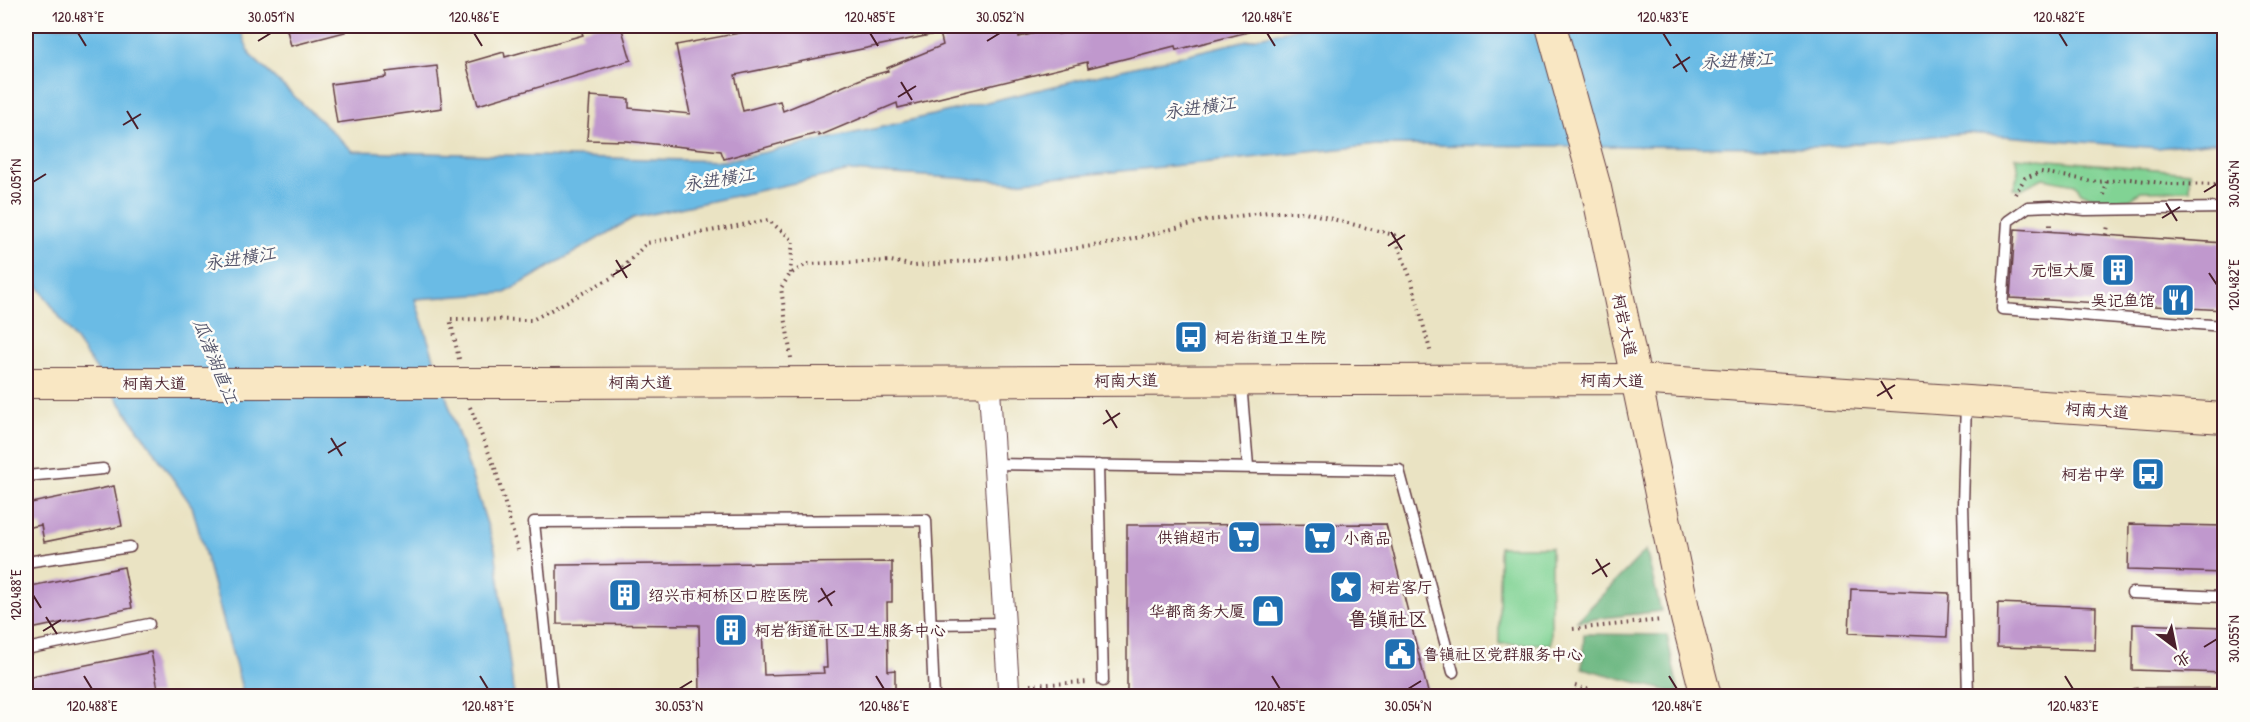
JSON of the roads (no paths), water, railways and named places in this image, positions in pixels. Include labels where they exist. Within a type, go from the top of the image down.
[{"type":"main road","name":"柯岩大道","points":[[1551,26],[1596,188],[1686,618],[1706,696]]},
{"type":"main road","name":"柯南大道","points":[[26,383],[1636,379],[2224,418]]},
{"type":"street","points":[[989,382],[1009,691]]},
{"type":"lane","points":[[2224,208],[2085,210],[2051,206],[2028,207],[2008,221],[2002,309],[2224,326]]},
{"type":"lane","points":[[1241,379],[1248,466]]},
{"type":"lane","points":[[1966,401],[1964,504],[1968,696]]},
{"type":"lane","points":[[993,464],[1399,470],[1453,672]]},
{"type":"lane","points":[[1098,465],[1103,681]]},
{"type":"lane","points":[[26,476],[103,469]]},
{"type":"lane","points":[[552,696],[534,522],[926,520],[934,696]]},
{"type":"lane","points":[[26,562],[130,547]]},
{"type":"lane","points":[[2132,593],[2224,597]]},
{"type":"lane","points":[[931,624],[1003,622]]},
{"type":"lane","points":[[26,649],[149,624]]},
{"type":"lane","points":[[2136,694],[2224,694]]},
{"type":"water","points":[[26,26],[239,26],[250,55],[353,151],[724,161],[878,128],[1306,26],[2224,26],[2224,141],[2158,148],[1966,133],[1821,147],[1378,145],[1014,182],[850,171],[633,218],[505,293],[415,299],[495,549],[514,696],[244,696],[192,506],[37,285],[26,246]]},
{"type":"place","name":"元恒大厦","points":[[2118,270]]},
{"type":"place","name":"吴记鱼馆","points":[[2178,300]]},
{"type":"place","name":"柯岩街道卫生院","points":[[1191,337]]},
{"type":"place","name":"柯岩中学","points":[[2148,474]]},
{"type":"place","name":"供销超市","points":[[1244,537]]},
{"type":"place","name":"小商品","points":[[1320,538]]},
{"type":"place","name":"柯岩客厅","points":[[1346,587]]},
{"type":"place","name":"绍兴市柯桥区口腔医院","points":[[625,595]]},
{"type":"place","name":"华都商务大厦","points":[[1268,611]]},
{"type":"place","name":"柯岩街道社区卫生服务中心","points":[[731,630]]},
{"type":"place","name":"鲁镇社区党群服务中心","points":[[1400,654]]},
{"type":"district","name":"鲁镇社区","points":[[1388,618]]},
{"type":"water label","name":"永进横江","points":[[1737,60]]},
{"type":"water label","name":"永进横江","points":[[1200,107]]},
{"type":"water label","name":"永进横江","points":[[719,179]]},
{"type":"water label","name":"永进横江","points":[[240,258]]},
{"type":"water label","name":"瓜渚湖直江","points":[[216,361]]}]
